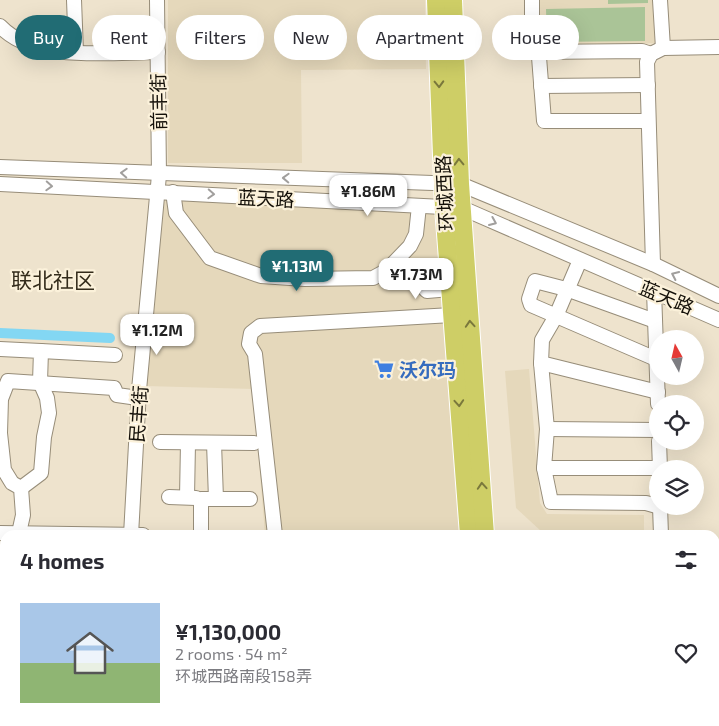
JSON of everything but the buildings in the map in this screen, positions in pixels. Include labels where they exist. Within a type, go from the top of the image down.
[{"type":"main road","name":"环城西路","points":[[436,0],[444,207],[469,530]]},
{"type":"main road","name":"环城西路","points":[[453,0],[460,184],[485,530]]},
{"type":"street","points":[[74,0],[75,15]]},
{"type":"street","name":"前丰街","points":[[157,0],[157,15]]},
{"type":"street","points":[[532,0],[532,15]]},
{"type":"street","points":[[653,264],[647,62],[657,51],[660,0]]},
{"type":"street","points":[[0,26],[15,38]]},
{"type":"street","points":[[579,52],[657,51],[719,47]]},
{"type":"street","name":"前丰街","points":[[158,60],[159,175]]},
{"type":"street","points":[[538,60],[544,122],[648,121]]},
{"type":"street","points":[[541,86],[648,85]]},
{"type":"street","name":"蓝天路","points":[[0,167],[159,175],[460,184],[653,264],[719,296]]},
{"type":"street","name":"民丰街","points":[[131,530],[138,398],[159,175]]},
{"type":"street","name":"蓝天路","points":[[0,184],[462,208],[719,320]]},
{"type":"street","points":[[173,192],[176,212],[210,258],[261,276],[373,278],[386,271],[410,246],[416,234],[419,206]]},
{"type":"street","points":[[580,260],[556,316],[542,340],[541,363],[547,429],[544,468],[551,502],[649,505]]},
{"type":"street","points":[[386,271],[407,271],[427,291],[450,289]]},
{"type":"street","points":[[649,356],[531,305],[529,300],[535,281],[566,289],[655,321]]},
{"type":"street","points":[[654,292],[655,330]]},
{"type":"street","points":[[274,530],[255,354],[249,344],[251,333],[260,326],[452,316]]},
{"type":"street","points":[[0,349],[115,354]]},
{"type":"street","points":[[21,488],[42,473],[44,437],[49,413],[47,398],[40,382],[41,351]]},
{"type":"street","points":[[541,363],[649,395]]},
{"type":"street","points":[[21,488],[12,483],[4,470],[0,433],[1,399],[8,381],[114,388],[117,395],[138,398]]},
{"type":"street","points":[[547,429],[649,430]]},
{"type":"street","points":[[160,442],[254,442]]},
{"type":"street","points":[[214,442],[216,499]]},
{"type":"street","points":[[188,443],[194,498],[200,530]]},
{"type":"street","points":[[544,468],[649,468]]},
{"type":"street","points":[[20,530],[23,515],[21,488]]},
{"type":"street","points":[[169,497],[250,499]]},
{"type":"street","points":[[660,515],[661,530]]},
{"type":"shaded area","points":[[168,0],[425,0],[425,15],[357,15],[357,60],[426,60],[426,69],[301,70],[302,163],[168,163]]},
{"type":"shaded area","points":[[537,0],[655,0],[656,43],[579,46],[579,15],[538,15]]},
{"type":"shaded area","points":[[164,199],[438,214],[463,530],[265,530],[253,389],[146,386]]},
{"type":"shaded area","points":[[529,369],[540,503],[547,514],[644,515],[644,530],[540,530],[516,508],[505,371]]},
{"type":"green space","points":[[608,0],[648,0],[648,3],[608,4]]},
{"type":"green space","points":[[645,7],[645,41],[579,42],[579,15],[546,15],[546,9]]},
{"type":"waterway","points":[[0,333],[110,338]]},
{"type":"place","name":"沃尔玛","points":[[384,369]]},
{"type":"district","name":"联北社区","points":[[53,279]]}]
